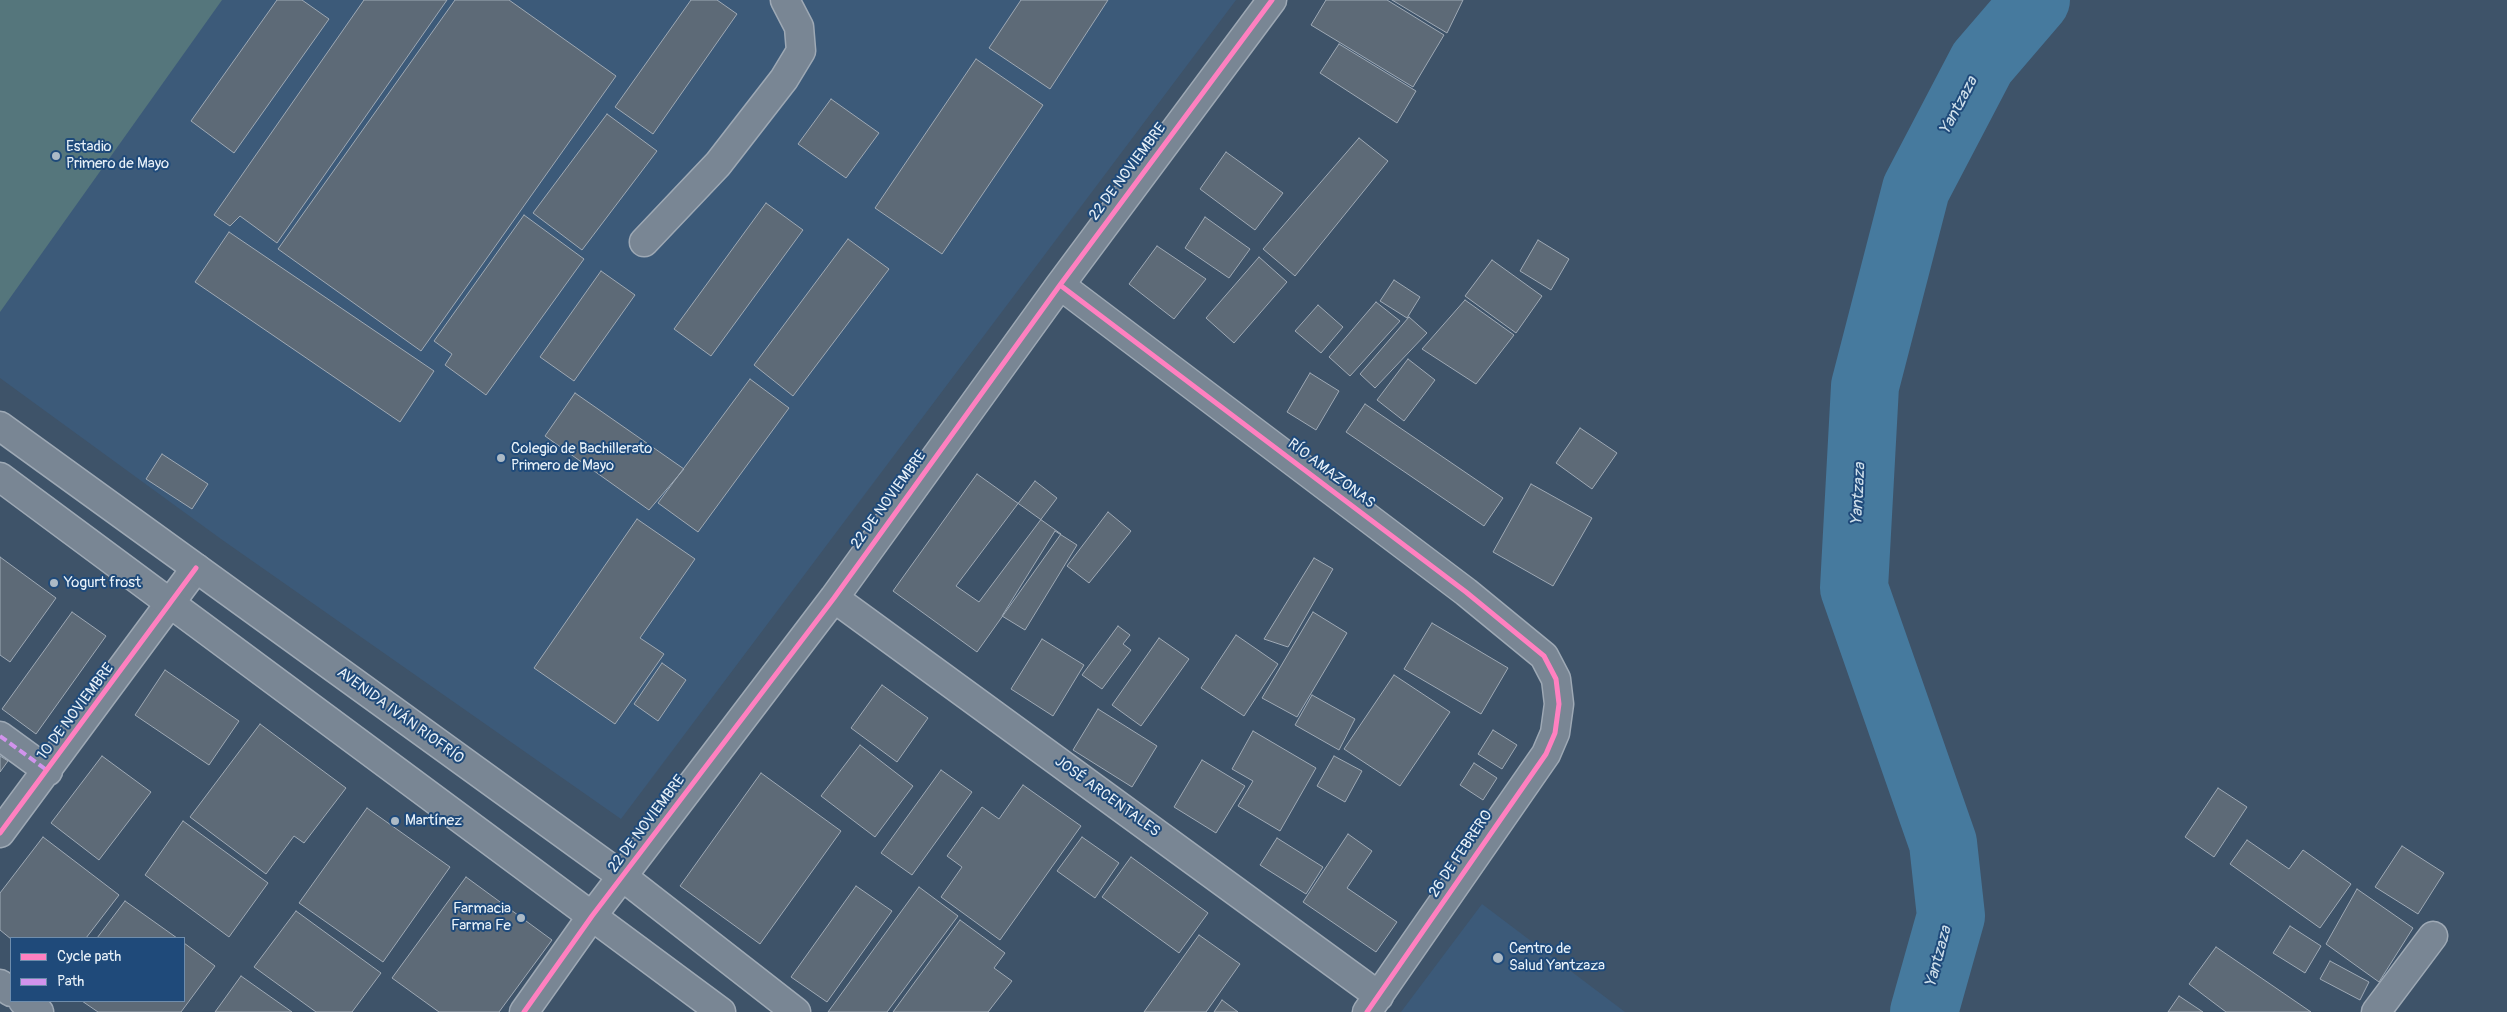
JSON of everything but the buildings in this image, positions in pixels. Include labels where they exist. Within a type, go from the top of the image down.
[{"type":"street","points":[[644,242],[718,164],[784,80],[801,51],[799,27],[785,0]]},
{"type":"street","name":"22 DE NOVIEMBRE","points":[[524,1012],[592,916],[834,598],[1060,285],[1272,0]]},
{"type":"street","name":"RÍO AMAZONAS","points":[[1060,285],[1466,592],[1544,656],[1556,679],[1560,704]]},
{"type":"street","name":"AVENIDA IVÁN RIOFRÍO","points":[[0,426],[623,877],[796,1012]]},
{"type":"street","points":[[0,477],[721,1012]]},
{"type":"street","name":"10 DE NOVIEMBRE","points":[[0,834],[172,604],[196,568]]},
{"type":"street","name":"JOSÉ ARCENTALES","points":[[834,598],[1373,1004]]},
{"type":"street","name":"26 DE FEBRERO","points":[[1373,1004],[1546,754],[1556,733],[1560,704]]},
{"type":"street","points":[[0,736],[48,771]]},
{"type":"street","points":[[2376,1012],[2432,936]]},
{"type":"street","points":[[24,1002],[39,1012]]},
{"type":"shaded area","name":"Colegio de Bachillerato Primero de Mayo","points":[[0,0],[1236,0],[621,819],[221,539],[0,378]]},
{"type":"shaded area","name":"Centro de Salud Yantzaza","points":[[1482,904],[1625,1012],[1401,1012]]},
{"type":"green space","name":"Estadio Primero de Mayo","points":[[0,0],[222,0],[0,312]]},
{"type":"waterway","name":"Yantzaza","points":[[1924,1012],[1951,916],[1943,843],[1854,588],[1865,386],[1916,189],[1982,63],[2036,0]]},
{"type":"marked path","points":[[0,736],[48,771]]},
{"type":"cycle path","points":[[524,1012],[592,916],[834,598],[1060,285],[1272,0]]},
{"type":"cycle path","points":[[1060,285],[1466,592],[1544,656],[1556,679],[1559,704],[1555,733],[1546,754],[1367,1012]]},
{"type":"cycle path","points":[[0,833],[196,568]]},
{"type":"place","name":"Estadio Primero de Mayo","points":[[56,156]]},
{"type":"place","name":"Colegio de Bachillerato Primero de Mayo","points":[[501,458]]},
{"type":"place","name":"Yogurt frost","points":[[54,583]]},
{"type":"place","name":"Martínez","points":[[395,821]]},
{"type":"place","name":"Farmacia Farma Fe","points":[[521,918]]},
{"type":"place","name":"Centro de Salud Yantzaza","points":[[1498,958]]}]
